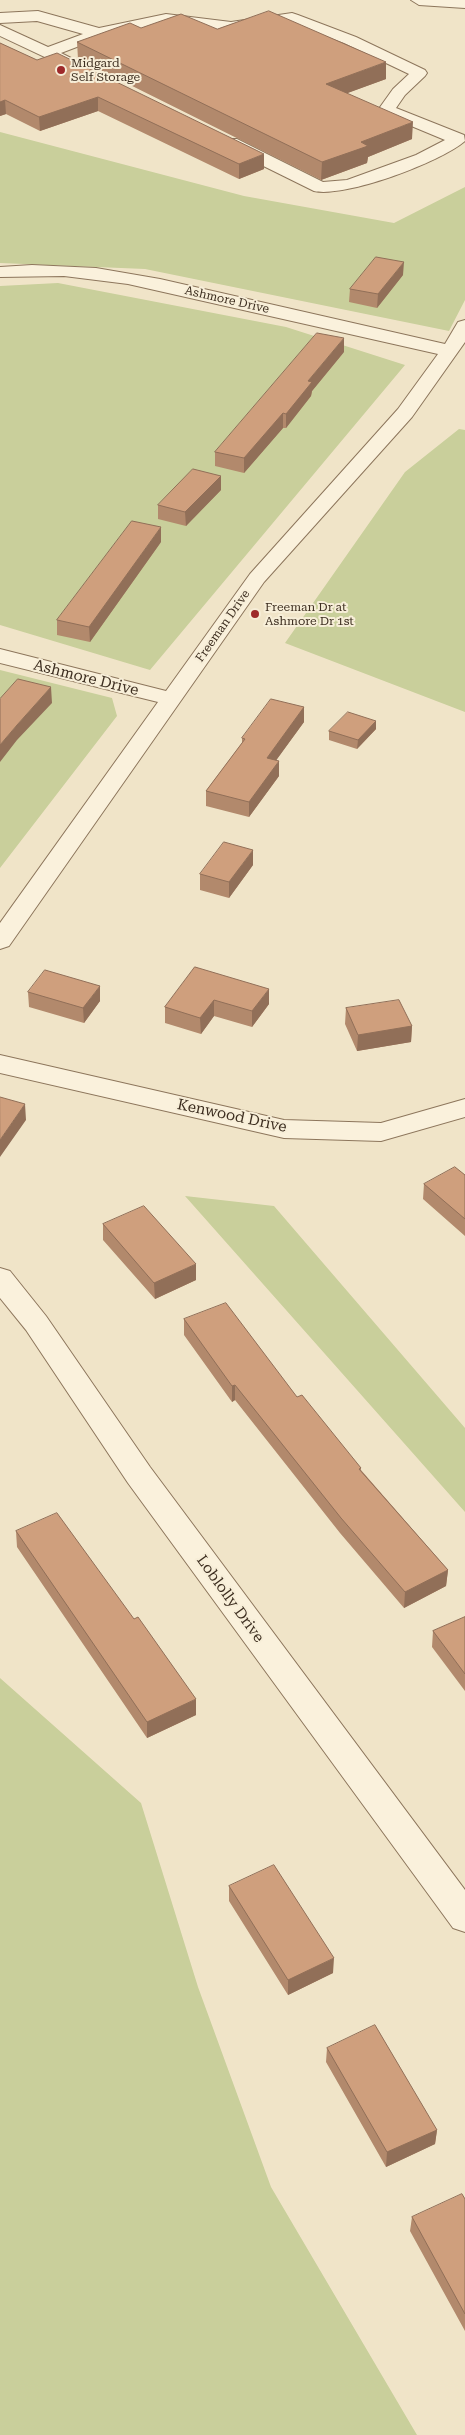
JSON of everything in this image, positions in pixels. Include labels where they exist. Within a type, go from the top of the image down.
[{"type":"street","points":[[418,0],[465,3]]},
{"type":"street","points":[[0,18],[38,16],[99,33]]},
{"type":"street","points":[[47,53],[99,33],[166,19],[230,27],[292,18],[350,40],[419,73],[399,92],[386,110],[458,139],[413,163],[349,185],[320,187],[214,134]]},
{"type":"street","points":[[20,40],[53,33],[68,24]]},
{"type":"street","points":[[0,30],[100,79]]},
{"type":"street","name":"Ashmore Drive","points":[[0,272],[40,271],[88,274],[152,283],[450,350]]},
{"type":"street","name":"Freeman Drive","points":[[0,941],[257,578],[405,413],[465,326]]},
{"type":"street","name":"Ashmore Drive","points":[[0,656],[172,699]]},
{"type":"street","name":"Kenwood Drive","points":[[0,1064],[284,1129],[381,1132],[465,1108]]},
{"type":"street","name":"Loblolly Drive","points":[[0,1278],[36,1323],[157,1499],[465,1917]]},
{"type":"green space","points":[[0,132],[244,196],[394,223],[465,187],[465,300],[449,331],[145,269],[0,263]]},
{"type":"green space","points":[[58,283],[286,327],[405,365],[150,670],[0,625],[0,286]]},
{"type":"green space","points":[[459,429],[465,430],[465,712],[285,643],[405,472]]},
{"type":"green space","points":[[0,670],[112,698],[117,716],[0,868]]},
{"type":"green space","points":[[185,1196],[274,1206],[465,1428],[465,1512]]},
{"type":"green space","points":[[0,1678],[141,1803],[198,1987],[271,2187],[417,2435],[0,2435]]},
{"type":"building","points":[[269,11],[386,62],[326,84],[413,122],[361,142],[368,146],[322,162],[77,42],[130,23],[141,28],[181,14],[217,29]]},
{"type":"building","points":[[0,43],[37,60],[57,53],[264,154],[239,164],[98,97],[39,117],[5,100],[0,102]]},
{"type":"building","points":[[376,257],[404,262],[378,294],[350,289]]},
{"type":"building","points":[[317,333],[344,338],[308,381],[312,382],[286,414],[283,413],[244,458],[215,452]]},
{"type":"building","points":[[193,469],[221,476],[185,512],[158,505]]},
{"type":"building","points":[[132,521],[161,527],[89,627],[57,620]]},
{"type":"building","points":[[18,679],[51,687],[0,745],[0,699]]},
{"type":"building","points":[[271,699],[304,707],[267,758],[279,761],[249,802],[206,791],[245,739],[242,738]]},
{"type":"building","points":[[348,712],[376,721],[358,740],[329,731]]},
{"type":"building","points":[[224,842],[253,850],[229,882],[200,874]]},
{"type":"building","points":[[195,967],[269,989],[252,1011],[214,1000],[200,1018],[165,1007]]},
{"type":"building","points":[[45,970],[100,986],[83,1008],[28,992]]},
{"type":"building","points":[[399,1000],[412,1026],[358,1035],[346,1008]]},
{"type":"building","points":[[0,1097],[25,1104],[0,1140]]},
{"type":"building","points":[[455,1167],[465,1175],[465,1219],[424,1184]]},
{"type":"building","points":[[144,1206],[196,1264],[154,1283],[103,1224]]},
{"type":"building","points":[[226,1303],[297,1397],[302,1395],[361,1468],[359,1469],[448,1570],[405,1592],[341,1518],[235,1385],[232,1386],[184,1319]]},
{"type":"building","points":[[57,1513],[134,1619],[138,1617],[196,1699],[147,1722],[16,1531]]},
{"type":"building","points":[[465,1617],[465,1674],[433,1631]]},
{"type":"building","points":[[274,1865],[334,1958],[288,1980],[229,1886]]},
{"type":"building","points":[[375,2025],[437,2130],[387,2152],[327,2048]]},
{"type":"building","points":[[462,2194],[465,2199],[465,2314],[412,2217]]},
{"type":"place","name":"Midgard Self Storage","points":[[61,70]]},
{"type":"place","name":"Freeman Dr at Ashmore Dr 1st","points":[[255,614]]}]
